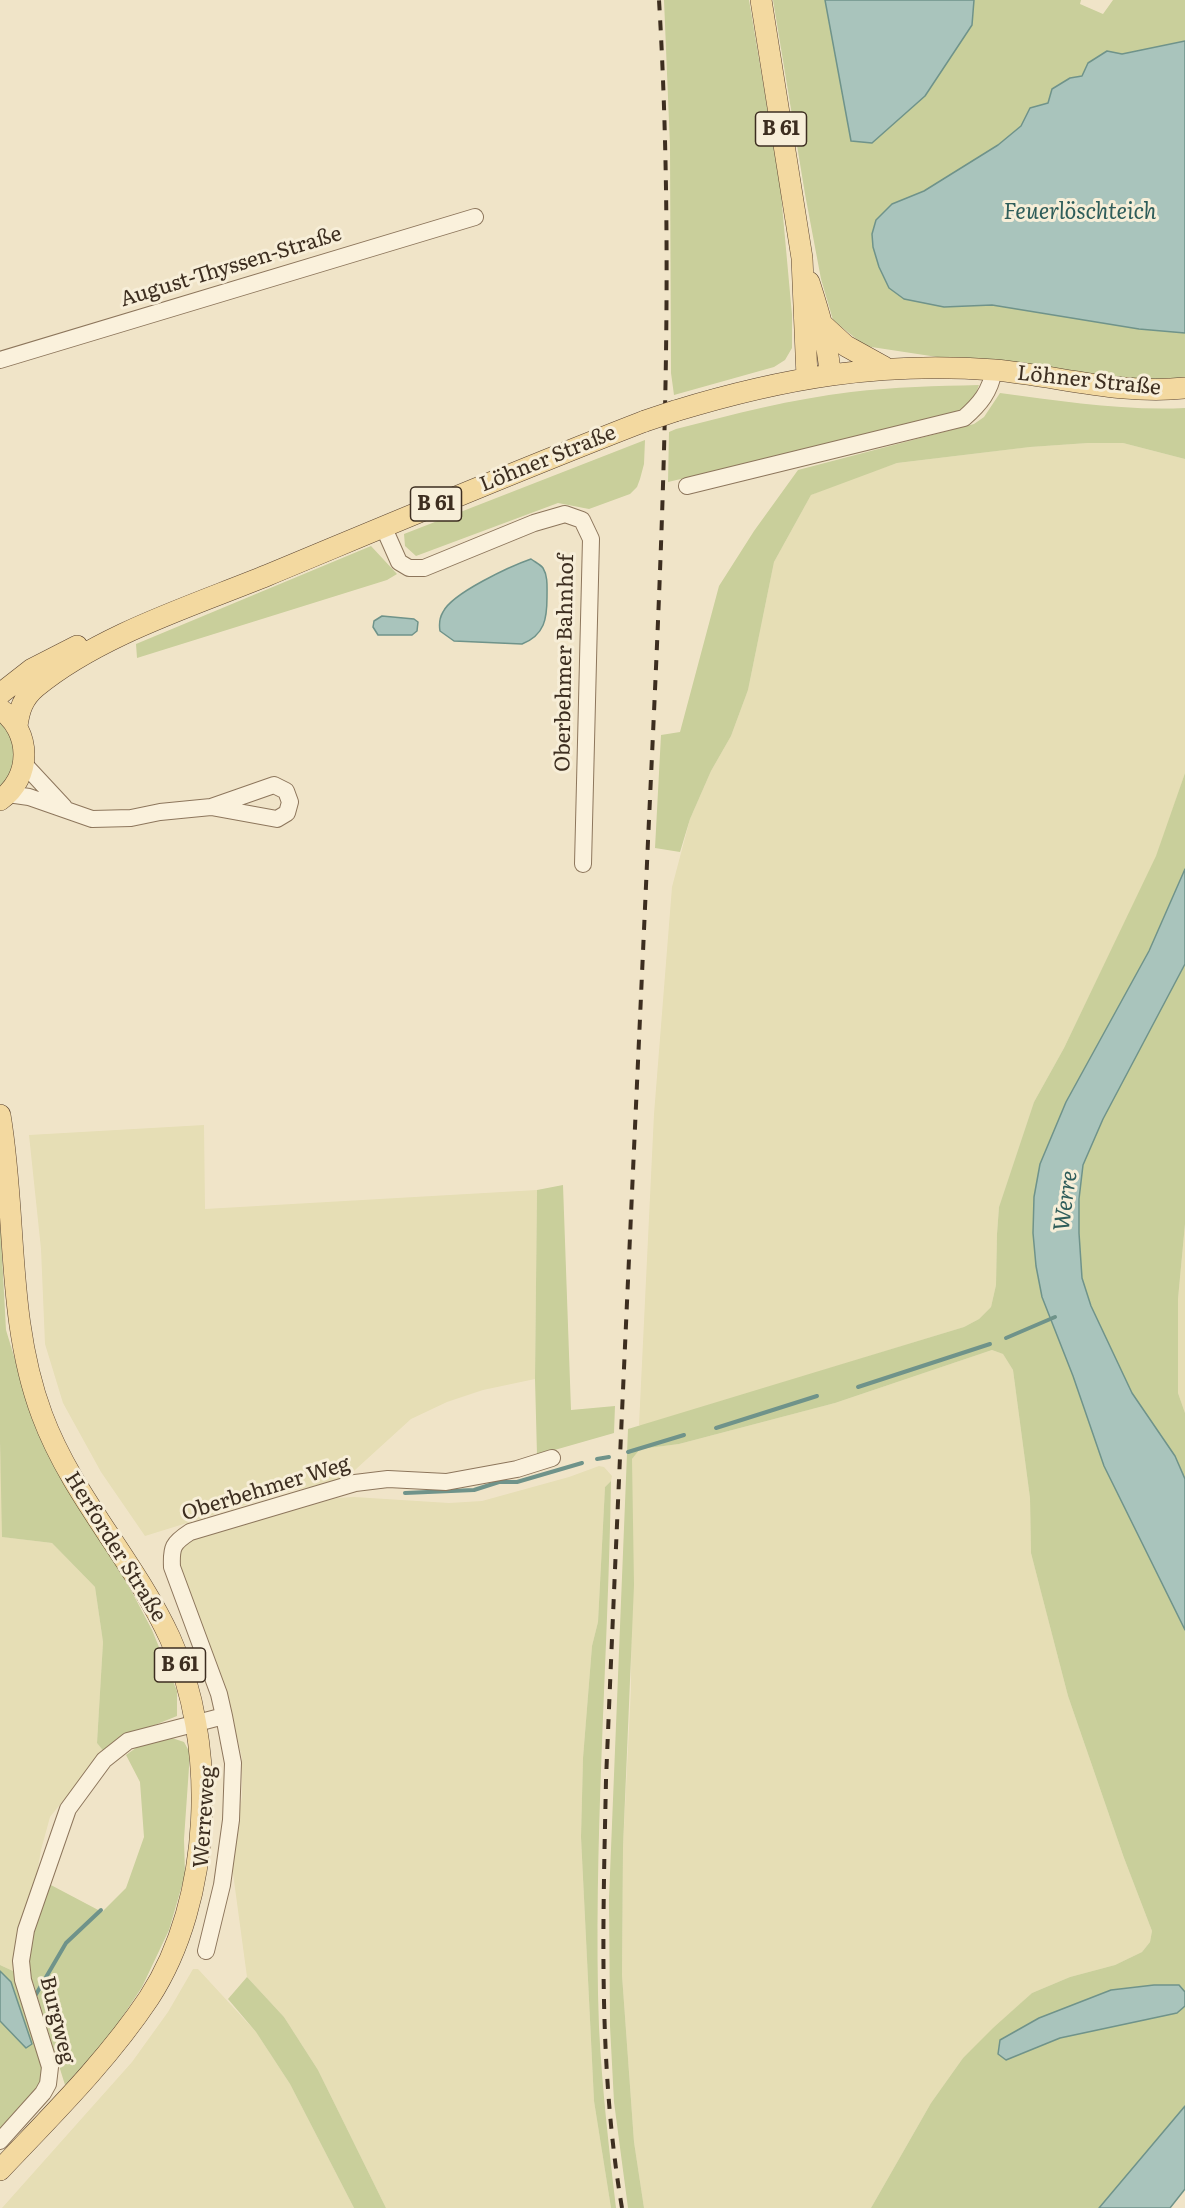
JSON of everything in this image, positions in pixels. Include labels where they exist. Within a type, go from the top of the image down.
[{"type":"main road","name":"B 61","points":[[760,0],[802,258],[807,377]]},
{"type":"main road","name":"B 61","points":[[802,258],[823,325],[829,352],[830,374]]},
{"type":"main road","points":[[823,325],[846,346],[888,369]]},
{"type":"main road","name":"Löhner Straße","points":[[17,726],[22,702],[34,688],[80,657],[124,634],[383,526],[645,421],[729,394],[830,374],[888,369],[945,368],[994,370],[1119,387],[1163,390],[1185,388]]},
{"type":"main road","name":"Löhner Straße","points":[[0,694],[33,669],[72,647],[124,634]]},
{"type":"main road","points":[[0,709],[17,726],[22,738],[24,764],[21,775],[4,797]]},
{"type":"main road","name":"Herforder Straße","points":[[0,1115],[19,1328],[26,1364],[40,1412],[70,1476],[148,1595],[171,1640],[186,1681],[196,1723],[203,1783],[202,1816],[194,1882],[168,1961],[150,1995],[104,2058],[0,2170]]},
{"type":"street","name":"August-Thyssen-Straße","points":[[0,360],[475,217]]},
{"type":"street","name":"Löhner Straße","points":[[687,486],[964,418],[981,404],[991,384],[994,370]]},
{"type":"street","name":"Oberbehmer Bahnhof","points":[[383,526],[399,562],[410,568],[424,568],[544,520],[565,514],[582,520],[591,539],[583,864]]},
{"type":"street","points":[[24,764],[67,810]]},
{"type":"street","points":[[4,797],[29,797],[92,819],[131,818],[160,812],[211,807]]},
{"type":"street","name":"Oberbehmer Weg","points":[[225,1716],[172,1567],[171,1552],[177,1540],[190,1532],[355,1483],[388,1479],[446,1482],[517,1469],[552,1458]]},
{"type":"street","points":[[196,1723],[225,1716]]},
{"type":"street","name":"Werreweg","points":[[206,1951],[222,1886],[231,1820],[233,1763],[225,1716]]},
{"type":"street","name":"Burgweg","points":[[0,2141],[43,2093],[48,2084],[50,2067],[23,1980],[21,1961],[26,1930],[68,1809],[105,1760],[129,1741],[196,1723]]},
{"type":"shaded area","points":[[1123,443],[1185,459],[1185,773],[1157,856],[1064,1048],[1034,1102],[999,1207],[996,1285],[991,1307],[979,1319],[964,1327],[642,1426],[639,1425],[654,1114],[672,887],[690,819],[711,771],[731,736],[748,690],[774,562],[811,495],[839,483],[897,463],[1029,447]]},
{"type":"shaded area","points":[[204,1125],[205,1209],[537,1190],[535,1379],[483,1390],[447,1402],[411,1419],[344,1480],[290,1491],[145,1536],[101,1472],[63,1403],[45,1344],[41,1249],[29,1135]]},
{"type":"shaded area","points":[[1185,1224],[1185,1413],[1178,1393],[1178,1299]]},
{"type":"shaded area","points":[[992,1350],[1003,1354],[1013,1370],[1030,1498],[1031,1553],[1068,1696],[1152,1931],[1150,1942],[1142,1952],[1115,1965],[1070,1977],[1032,1993],[963,2058],[931,2103],[871,2208],[644,2208],[634,2142],[622,1975],[623,1847],[631,1689],[632,1459],[640,1449],[679,1444],[835,1403]]},
{"type":"shaded area","points":[[0,1441],[3,1537],[52,1543],[95,1587],[103,1642],[97,1743],[105,1753],[82,1777],[50,1817],[15,1972],[0,1965]]},
{"type":"shaded area","points":[[599,1466],[604,1467],[612,1476],[611,1481],[605,1487],[598,1622],[592,1646],[583,1758],[581,1837],[594,2101],[611,2208],[386,2208],[318,2070],[284,2017],[247,1977],[232,1866],[242,1797],[242,1758],[225,1687],[184,1584],[178,1554],[190,1540],[337,1498],[449,1503],[482,1501],[569,1477]]},
{"type":"shaded area","points":[[193,1969],[198,1969],[256,2032],[290,2084],[354,2208],[2,2208],[132,2062],[168,2012]]},
{"type":"green space","points":[[664,0],[749,0],[780,183],[792,315],[792,348],[785,360],[774,367],[674,395],[671,373],[670,146]]},
{"type":"green space","points":[[773,0],[825,0],[851,141],[972,25],[974,0],[1081,0],[1080,4],[1103,14],[1113,0],[1185,0],[1185,41],[1122,54],[1107,51],[1088,63],[1082,76],[1070,78],[1048,104],[1030,108],[1021,126],[998,145],[924,191],[892,204],[904,299],[944,307],[992,305],[1139,329],[1185,333],[1185,379],[1141,380],[957,360],[865,346],[833,320],[821,279],[805,194]]},
{"type":"green space","points":[[979,385],[971,406],[949,416],[668,482],[669,432],[676,429],[829,395],[867,390]]},
{"type":"green space","points":[[1000,393],[1116,407],[1185,408],[1185,459],[1123,443],[1030,447],[897,463],[811,495],[774,562],[748,690],[731,736],[711,771],[690,819],[680,852],[655,848],[661,735],[680,732],[719,586],[754,531],[798,470],[974,424],[984,417]]},
{"type":"green space","points":[[645,440],[644,464],[640,479],[637,487],[630,494],[589,509],[558,503],[416,556],[405,546],[404,534]]},
{"type":"green space","points":[[371,546],[397,574],[387,580],[137,658],[136,644]]},
{"type":"green space","points":[[0,720],[12,736],[15,757],[5,782],[0,787]]},
{"type":"green space","points":[[1185,773],[1185,869],[1149,951],[1066,1102],[1040,1164],[1042,1297],[1073,1376],[1104,1466],[1185,1630],[1185,1992],[1179,1985],[1154,1985],[1111,1990],[1006,2060],[1060,2038],[1177,2013],[1185,2006],[1185,2106],[1099,2208],[871,2208],[931,2103],[963,2058],[993,2028],[1032,1993],[1070,1977],[1115,1965],[1142,1952],[1150,1942],[1152,1931],[1068,1696],[1031,1553],[1030,1498],[1013,1370],[1003,1354],[992,1350],[835,1403],[679,1444],[640,1449],[632,1459],[634,1585],[623,1847],[622,1975],[634,2142],[644,2208],[628,2208],[614,2102],[610,2026],[609,1898],[628,1429],[964,1327],[979,1319],[991,1307],[996,1285],[999,1207],[1034,1102],[1064,1048],[1156,856]]},
{"type":"green space","points":[[1185,964],[1185,1224],[1178,1299],[1178,1393],[1185,1413],[1185,1479],[1175,1456],[1132,1393],[1091,1306],[1082,1278],[1079,1199],[1083,1165],[1103,1119]]},
{"type":"green space","points":[[563,1185],[571,1410],[615,1406],[614,1433],[537,1455],[535,1379],[537,1190]]},
{"type":"green space","points":[[0,1218],[6,1330],[37,1432],[131,1590],[152,1630],[177,1691],[177,1716],[125,1737],[105,1753],[97,1743],[103,1642],[95,1587],[52,1543],[2,1537]]},
{"type":"green space","points":[[611,1481],[599,1822],[598,1959],[602,2073],[616,2208],[611,2208],[594,2101],[581,1837],[583,1758],[592,1646],[598,1622],[605,1487]]},
{"type":"green space","points":[[169,1737],[184,1742],[190,1753],[184,1839],[185,1875],[169,1930],[142,1987],[107,2040],[65,2085],[29,1972],[30,1947],[37,1920],[49,1884],[102,1912],[126,1888],[144,1837],[140,1782],[126,1755],[140,1745]]},
{"type":"green space","points":[[0,1965],[15,1972],[42,2056],[44,2083],[0,2134]]},
{"type":"green space","points":[[247,1977],[284,2017],[318,2070],[386,2208],[354,2208],[290,2084],[256,2032],[228,1999]]},
{"type":"water","points":[[825,0],[974,0],[972,25],[925,96],[872,143],[851,141]]},
{"type":"water","name":"Feuerlöschteich","points":[[1185,41],[1185,333],[1139,329],[992,305],[944,307],[904,299],[889,288],[879,267],[872,234],[876,220],[892,204],[924,191],[998,145],[1021,126],[1030,108],[1048,103],[1052,89],[1070,78],[1082,76],[1088,63],[1107,51],[1122,54]]},
{"type":"water","points":[[531,559],[543,568],[547,582],[545,619],[536,636],[522,644],[454,641],[440,631],[443,612],[458,597],[497,574]]},
{"type":"water","points":[[382,616],[414,619],[418,622],[417,631],[412,635],[378,635],[373,627],[374,621]]},
{"type":"water","name":"Werre","points":[[1185,869],[1185,964],[1103,1119],[1083,1165],[1079,1199],[1079,1233],[1082,1278],[1091,1306],[1132,1393],[1175,1456],[1185,1479],[1185,1630],[1104,1466],[1073,1376],[1042,1297],[1033,1233],[1034,1197],[1040,1164],[1066,1102],[1149,951]]},
{"type":"water","points":[[0,1971],[11,1982],[32,2044],[26,2048],[0,2021]]},
{"type":"water","points":[[1154,1985],[1179,1985],[1185,1992],[1185,2006],[1177,2013],[1060,2038],[1006,2060],[998,2054],[1000,2040],[1039,2018],[1111,1990]]},
{"type":"water","points":[[1185,2106],[1185,2189],[1170,2208],[1099,2208]]},
{"type":"waterway","points":[[1006,1338],[1055,1317]]},
{"type":"waterway","points":[[858,1387],[990,1344]]},
{"type":"waterway","points":[[716,1428],[817,1396]]},
{"type":"waterway","points":[[628,1452],[684,1435]]},
{"type":"waterway","points":[[597,1459],[609,1457]]},
{"type":"waterway","points":[[405,1493],[474,1490],[499,1482],[517,1482],[582,1463]]},
{"type":"waterway","points":[[35,1996],[66,1943],[101,1910]]},
{"type":"railway","points":[[622,2208],[609,2102],[603,1941],[606,1780],[662,526],[666,210],[659,0]]}]
